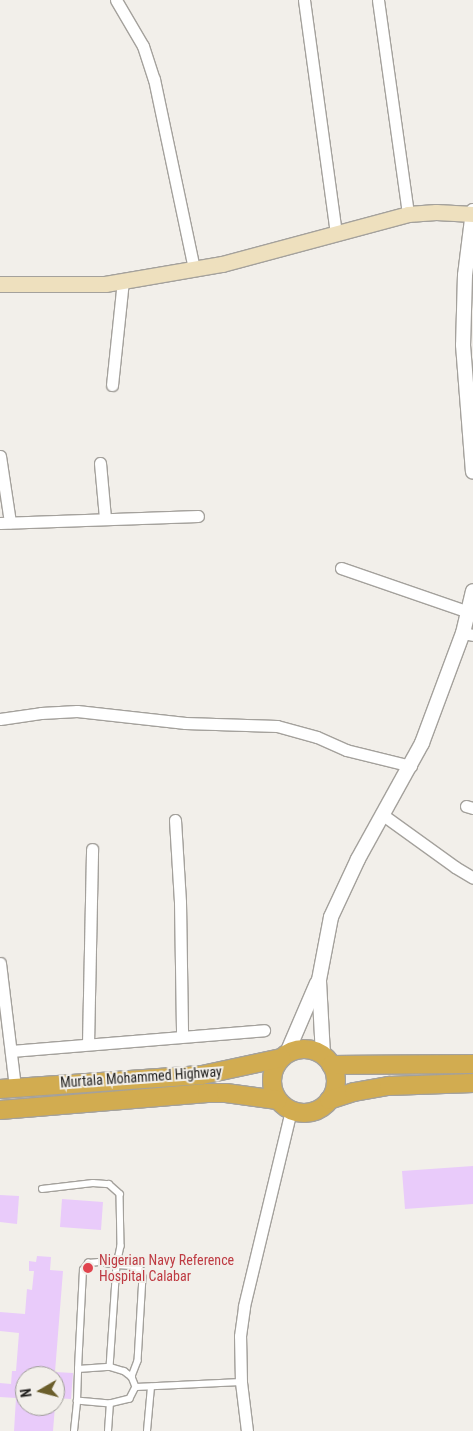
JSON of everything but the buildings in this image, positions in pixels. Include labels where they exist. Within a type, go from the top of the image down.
[{"type":"highway","points":[[473,1064],[327,1060],[309,1049],[294,1050],[284,1056],[272,1076],[272,1086],[285,1105],[309,1112],[318,1109],[329,1100],[354,1092],[389,1086],[473,1083]]},
{"type":"highway","name":"Murtala Mohammed Highway","points":[[8,1088],[202,1075],[284,1056]]},
{"type":"highway","points":[[327,1060],[336,1083],[329,1100]]},
{"type":"highway","name":"Murtala Mohammed Highway","points":[[0,1110],[207,1093],[226,1093],[285,1105]]},
{"type":"main road","points":[[0,284],[76,286],[123,281],[222,264],[408,214],[436,212],[473,213]]},
{"type":"street","points":[[116,0],[143,46],[154,79],[194,269]]},
{"type":"street","points":[[304,0],[336,234]]},
{"type":"street","points":[[378,0],[408,214]]},
{"type":"street","points":[[473,213],[465,276],[463,345],[473,472]]},
{"type":"street","points":[[112,385],[123,281]]},
{"type":"street","points":[[0,456],[5,523],[198,516]]},
{"type":"street","points":[[100,463],[105,518]]},
{"type":"street","points":[[341,568],[469,612]]},
{"type":"street","points":[[327,1060],[319,980],[326,937],[339,896],[411,766],[431,722],[468,634],[469,612],[473,591]]},
{"type":"street","points":[[0,719],[41,712],[77,711],[185,723],[277,726],[317,736],[346,750],[411,766]]},
{"type":"street","points":[[383,815],[473,878]]},
{"type":"street","points":[[175,820],[180,902],[182,1036]]},
{"type":"street","points":[[88,1044],[92,849]]},
{"type":"street","points":[[0,963],[11,1051],[8,1088]]},
{"type":"street","points":[[284,1056],[319,980]]},
{"type":"street","points":[[11,1051],[264,1030]]},
{"type":"street","points":[[247,1431],[241,1382],[240,1336],[244,1306],[285,1105]]},
{"type":"lane","points":[[42,1189],[93,1183],[109,1184],[120,1194],[121,1246],[117,1264],[110,1367]]},
{"type":"lane","points":[[74,1431],[83,1270],[88,1263],[117,1264],[132,1266],[141,1270],[143,1277],[138,1361],[132,1377]]},
{"type":"lane","points":[[77,1401],[110,1404],[122,1403],[130,1399],[136,1387],[132,1377],[124,1371],[110,1367],[78,1369]]},
{"type":"lane","points":[[136,1387],[241,1382]]},
{"type":"lane","points":[[147,1431],[151,1387]]},
{"type":"lane","points":[[108,1431],[110,1404]]},
{"type":"place","name":"Nigerian Navy Reference Hospital Calabar","points":[[88,1268]]}]
